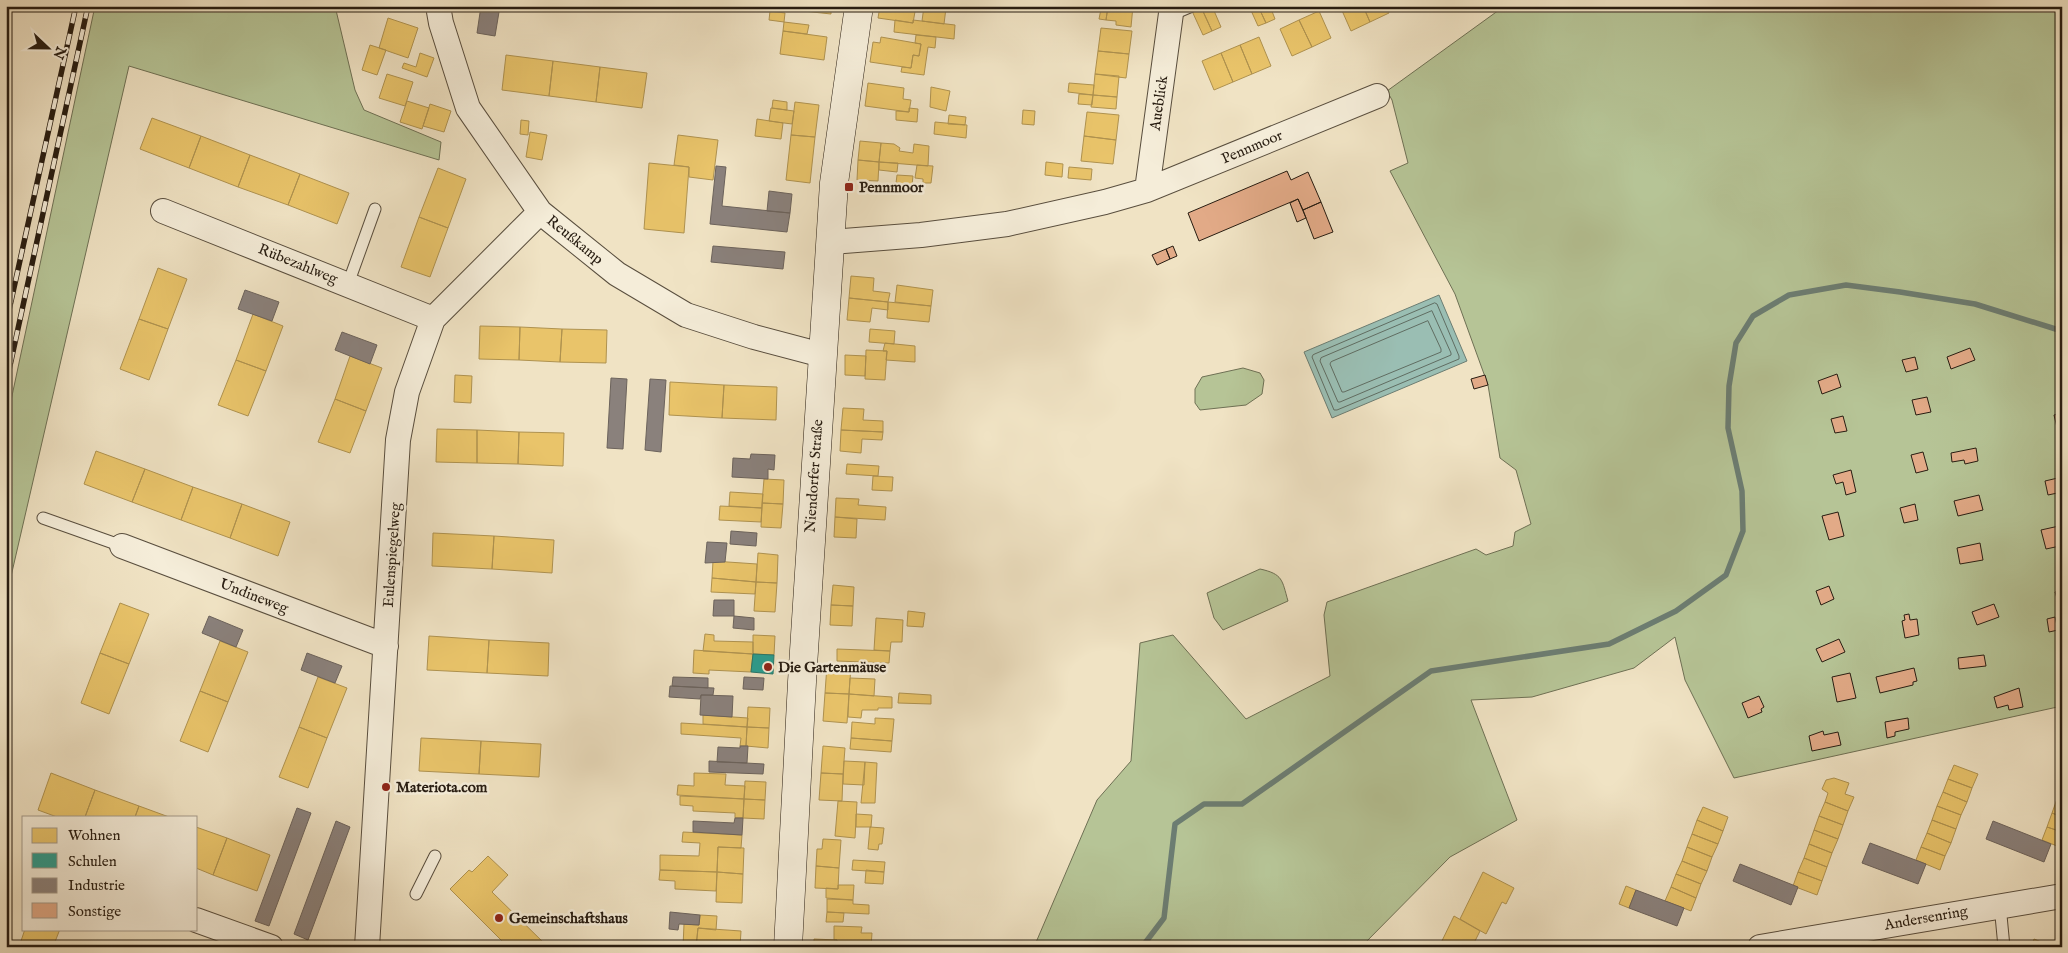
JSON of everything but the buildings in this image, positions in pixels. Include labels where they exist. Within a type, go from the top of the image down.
[{"type":"main road","name":"Niendorfer Straße","points":[[788,947],[802,682],[834,183],[859,6]]},
{"type":"street","name":"Reußkamp","points":[[438,6],[468,108],[540,212],[616,274],[686,315],[754,337],[822,355]]},
{"type":"street","name":"Aueblick","points":[[1147,190],[1178,9]]},
{"type":"street","name":"Pennmoor","points":[[831,242],[921,235],[1007,224],[1106,202],[1147,190],[1377,96]]},
{"type":"street","name":"Rübezahlweg","points":[[163,211],[433,319]]},
{"type":"street","name":"Eulenspiegelweg","points":[[367,947],[398,440],[407,392],[433,319],[540,212]]},
{"type":"street","name":"Undineweg","points":[[122,546],[386,646]]},
{"type":"street","name":"Andersenring","points":[[1760,947],[1826,941],[2000,906],[2062,896]]},
{"type":"street","points":[[198,921],[271,947]]},
{"type":"lane","points":[[348,284],[375,209]]},
{"type":"lane","points":[[43,518],[122,546]]},
{"type":"lane","points":[[416,894],[435,856]]},
{"type":"lane","points":[[2000,906],[2004,947]]},
{"type":"green space","points":[[95,6],[335,6],[355,90],[364,110],[441,142],[439,160],[129,66],[6,598],[6,424]]},
{"type":"green space","points":[[1501,6],[2062,6],[2062,706],[1734,778],[1685,680],[1675,637],[1634,668],[1532,697],[1471,700],[1517,820],[1450,857],[1361,947],[1034,947],[1097,800],[1131,761],[1140,643],[1173,635],[1246,719],[1330,676],[1324,615],[1327,602],[1476,549],[1486,555],[1513,546],[1515,532],[1531,524],[1516,470],[1500,458],[1488,385],[1455,294],[1390,171],[1408,163],[1392,100],[1387,91],[1499,10]]},
{"type":"green space","points":[[1243,368],[1260,373],[1264,380],[1262,394],[1246,405],[1200,410],[1195,403],[1195,389],[1202,377]]},
{"type":"green space","points":[[1260,569],[1273,573],[1280,579],[1288,601],[1223,630],[1214,618],[1207,593]]},
{"type":"water","points":[[1439,295],[1467,361],[1332,418],[1304,352]]},
{"type":"waterway","points":[[1142,947],[1164,918],[1175,824],[1204,804],[1242,804],[1431,671],[1609,644],[1676,611],[1726,575],[1743,531],[1742,491],[1728,428],[1729,386],[1736,343],[1753,316],[1789,295],[1846,285],[1975,304],[2062,331]]},
{"type":"railway","points":[[6,324],[76,6]]},
{"type":"railway","points":[[6,384],[88,6]]},
{"type":"place","name":"Pennmoor","points":[[849,187]]},
{"type":"place","name":"Die Gartenmäuse","points":[[768,667]]},
{"type":"place","name":"Materiota.com","points":[[386,787]]},
{"type":"place","name":"Gemeinschaftshaus","points":[[499,918]]}]
